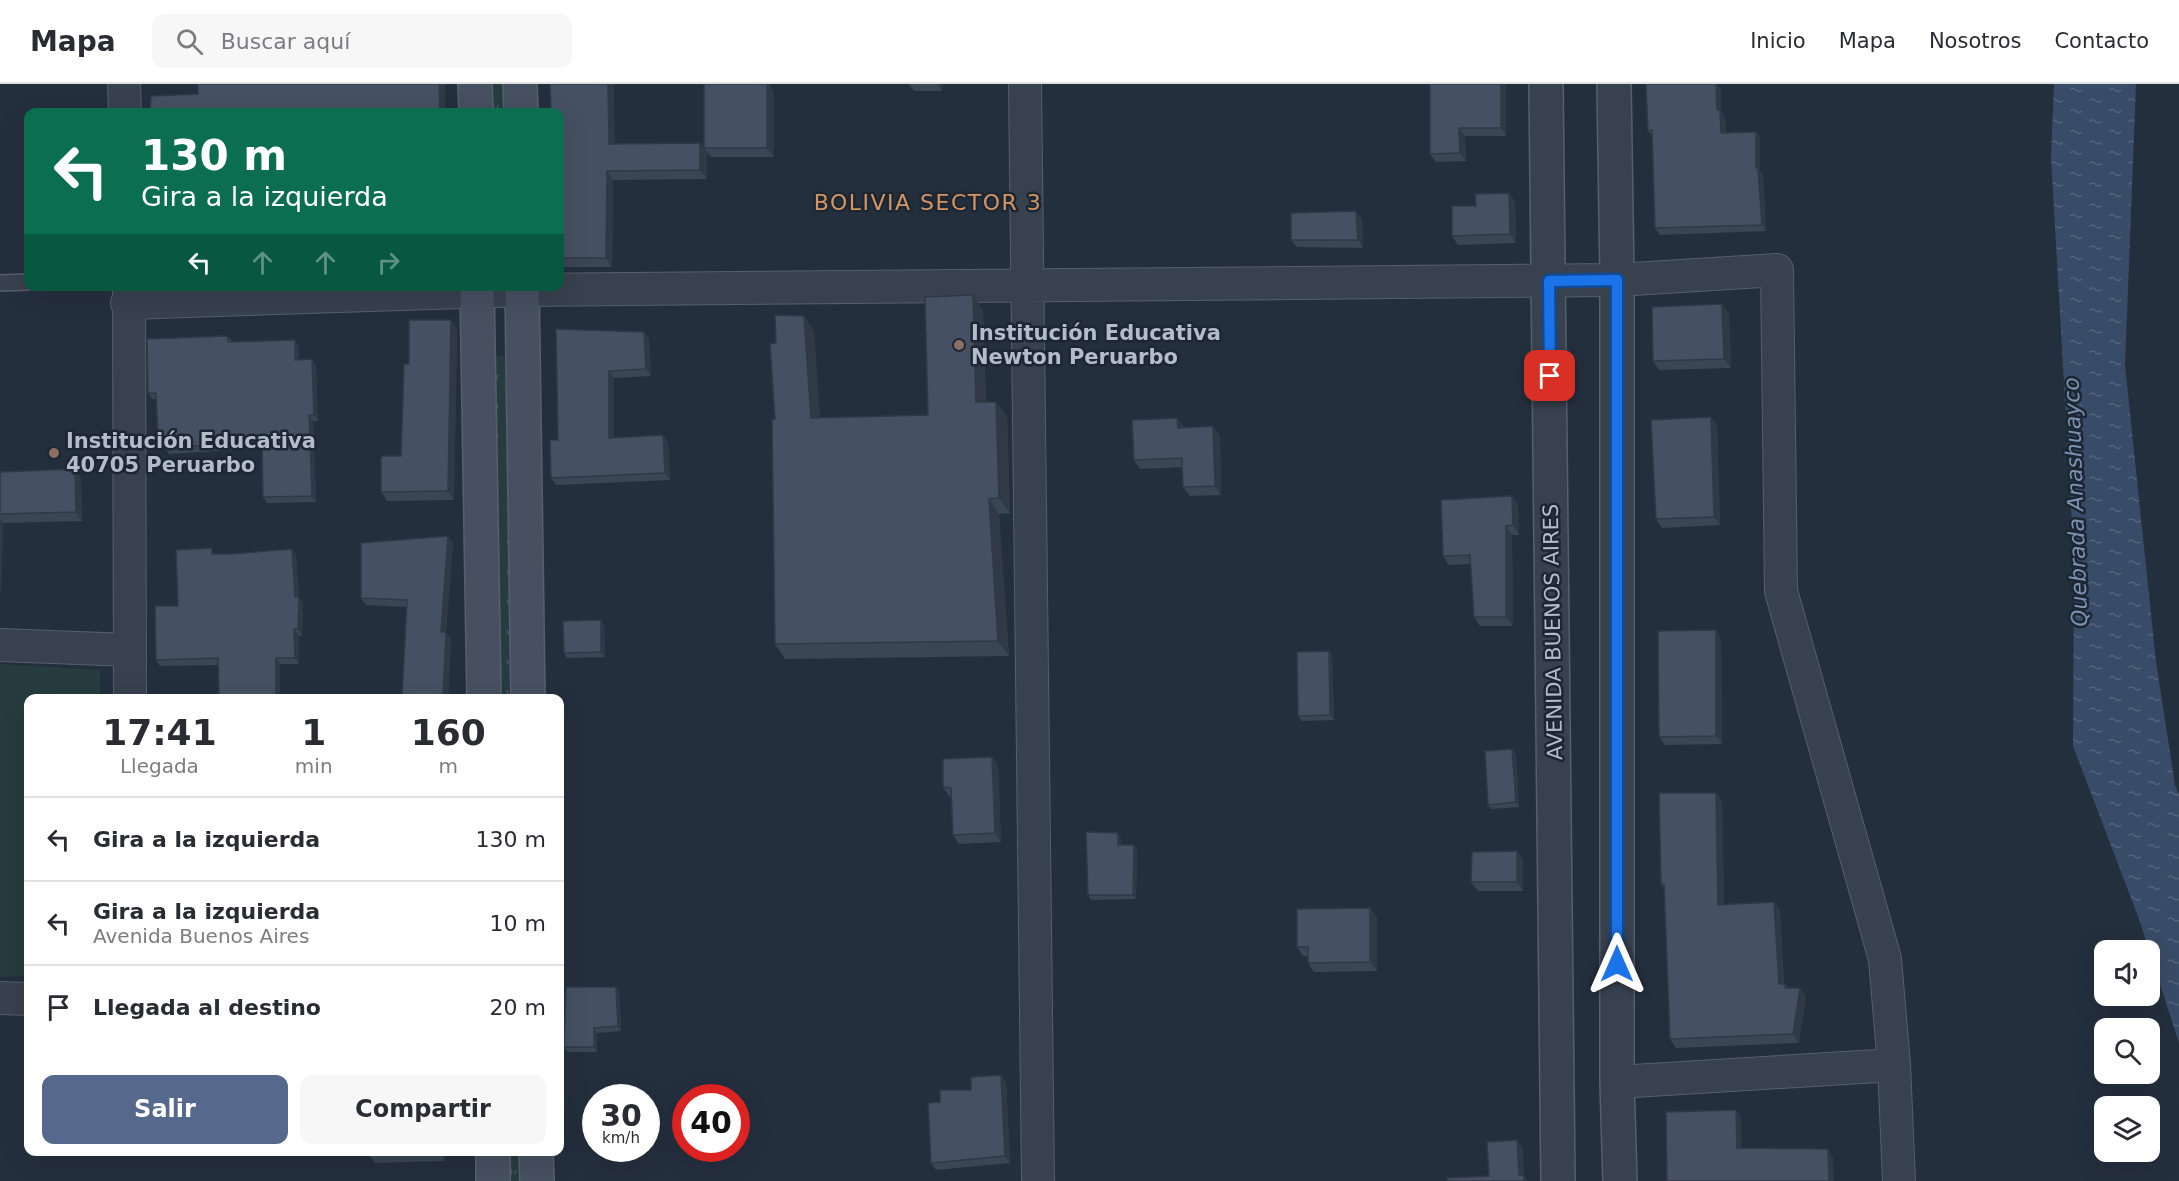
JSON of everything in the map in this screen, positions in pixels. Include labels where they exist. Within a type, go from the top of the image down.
[{"type":"main road","points":[[475,84],[476,108]]},
{"type":"main road","points":[[520,84],[520,108]]},
{"type":"main road","points":[[477,291],[484,694]]},
{"type":"main road","points":[[522,291],[528,694]]},
{"type":"main road","points":[[493,1156],[493,1181]]},
{"type":"main road","points":[[536,1156],[537,1181]]},
{"type":"street","points":[[124,84],[125,108]]},
{"type":"street","points":[[1025,84],[1038,1181]]},
{"type":"street","name":"AVENIDA BUENOS AIRES","points":[[1546,84],[1558,1181]]},
{"type":"street","points":[[1614,84],[1617,280],[1617,1082],[1620,1181]]},
{"type":"street","points":[[564,289],[1027,287],[1617,280],[1777,270],[1781,591],[1885,959],[1894,1065],[1899,1181]]},
{"type":"street","points":[[129,694],[128,295],[361,291]]},
{"type":"street","points":[[0,645],[129,650]]},
{"type":"street","points":[[0,998],[24,999]]},
{"type":"street","points":[[1617,1082],[1894,1065]]},
{"type":"lane","points":[[0,283],[24,282]]},
{"type":"green space","points":[[490,84],[504,84],[505,108],[491,108]]},
{"type":"green space","points":[[494,356],[508,356],[514,694],[499,694]]},
{"type":"green space","points":[[0,664],[100,670],[100,694],[24,694],[24,976],[0,977]]},
{"type":"green space","points":[[506,1156],[521,1156],[522,1181],[507,1181]]},
{"type":"water","name":"Quebrada Anashuayco","points":[[2054,84],[2136,84],[2125,365],[2156,662],[2175,785],[2179,795],[2179,1043],[2160,984],[2160,940],[2146,940],[2073,746],[2074,558],[2051,157]]},
{"type":"building","points":[[198,84],[439,84],[440,108],[150,108],[151,96],[198,94]]},
{"type":"building","points":[[550,84],[608,84],[609,144],[700,143],[700,170],[607,171],[606,258],[564,258],[564,108],[551,108]]},
{"type":"building","points":[[704,84],[767,84],[767,148],[704,148]]},
{"type":"building","points":[[1430,84],[1501,84],[1501,128],[1459,128],[1460,153],[1430,154]]},
{"type":"building","points":[[1646,84],[1716,84],[1721,133],[1756,132],[1756,168],[1758,168],[1762,225],[1655,228],[1652,130],[1648,131]]},
{"type":"building","points":[[1509,193],[1510,234],[1452,236],[1452,206],[1476,206],[1475,194]]},
{"type":"building","points":[[1356,211],[1358,240],[1291,240],[1291,213]]},
{"type":"building","points":[[973,295],[976,402],[996,402],[999,498],[989,499],[998,641],[775,644],[772,419],[775,419],[770,344],[776,343],[775,315],[804,316],[811,418],[928,415],[925,297]]},
{"type":"building","points":[[1722,304],[1724,359],[1653,361],[1652,307]]},
{"type":"building","points":[[409,320],[451,320],[448,491],[381,492],[381,456],[401,456],[404,364],[409,364]]},
{"type":"building","points":[[556,329],[644,332],[646,369],[609,371],[609,438],[663,435],[665,473],[551,478],[550,440],[558,440]]},
{"type":"building","points":[[227,336],[228,342],[295,340],[295,360],[312,359],[314,415],[309,415],[312,496],[263,497],[262,441],[165,448],[164,438],[158,438],[156,393],[148,393],[147,339]]},
{"type":"building","points":[[1711,417],[1714,517],[1656,519],[1651,420]]},
{"type":"building","points":[[1177,418],[1178,428],[1213,426],[1215,486],[1183,487],[1182,458],[1134,460],[1132,420]]},
{"type":"building","points":[[75,469],[76,512],[0,514],[0,472]]},
{"type":"building","points":[[1512,496],[1513,525],[1506,526],[1506,617],[1474,617],[1470,555],[1443,556],[1441,500]]},
{"type":"building","points":[[448,536],[441,632],[446,632],[443,694],[402,694],[407,600],[361,598],[361,543]]},
{"type":"building","points":[[212,548],[212,554],[230,554],[292,549],[295,597],[299,597],[298,629],[294,629],[295,658],[276,658],[276,694],[219,694],[218,658],[156,660],[155,606],[178,606],[176,550]]},
{"type":"building","points":[[601,620],[601,652],[564,653],[563,621]]},
{"type":"building","points":[[1716,630],[1716,736],[1659,737],[1658,631]]},
{"type":"building","points":[[1329,651],[1330,715],[1298,716],[1297,652]]},
{"type":"building","points":[[1512,749],[1516,802],[1488,805],[1485,751]]},
{"type":"building","points":[[992,757],[995,833],[953,835],[951,788],[943,787],[943,759]]},
{"type":"building","points":[[1659,793],[1716,793],[1718,905],[1774,902],[1779,984],[1785,984],[1785,988],[1800,988],[1793,1034],[1670,1039],[1664,884],[1661,884]]},
{"type":"building","points":[[1086,832],[1118,833],[1118,845],[1134,845],[1133,895],[1088,895]]},
{"type":"building","points":[[1517,851],[1517,882],[1471,882],[1472,852]]},
{"type":"building","points":[[1370,908],[1370,962],[1308,963],[1308,947],[1297,947],[1297,909]]},
{"type":"building","points":[[566,987],[616,987],[618,1026],[594,1028],[594,1047],[564,1047]]},
{"type":"building","points":[[1001,1075],[1005,1156],[931,1163],[928,1103],[940,1102],[940,1090],[971,1090],[971,1077]]},
{"type":"building","points":[[1736,1110],[1737,1148],[1828,1149],[1829,1181],[1667,1181],[1666,1112]]},
{"type":"building","points":[[1517,1140],[1519,1175],[1524,1175],[1524,1181],[1447,1181],[1447,1178],[1489,1176],[1487,1142]]},
{"type":"place","name":"Institución Educativa Newton Peruarbo","points":[[959,345]]},
{"type":"place","name":"Institución Educativa 40705 Peruarbo","points":[[54,453]]},
{"type":"district","name":"BOLIVIA SECTOR 3","points":[[928,202]]},
{"type":"route","points":[[1550,376],[1549,281],[1617,280],[1617,964]]}]
